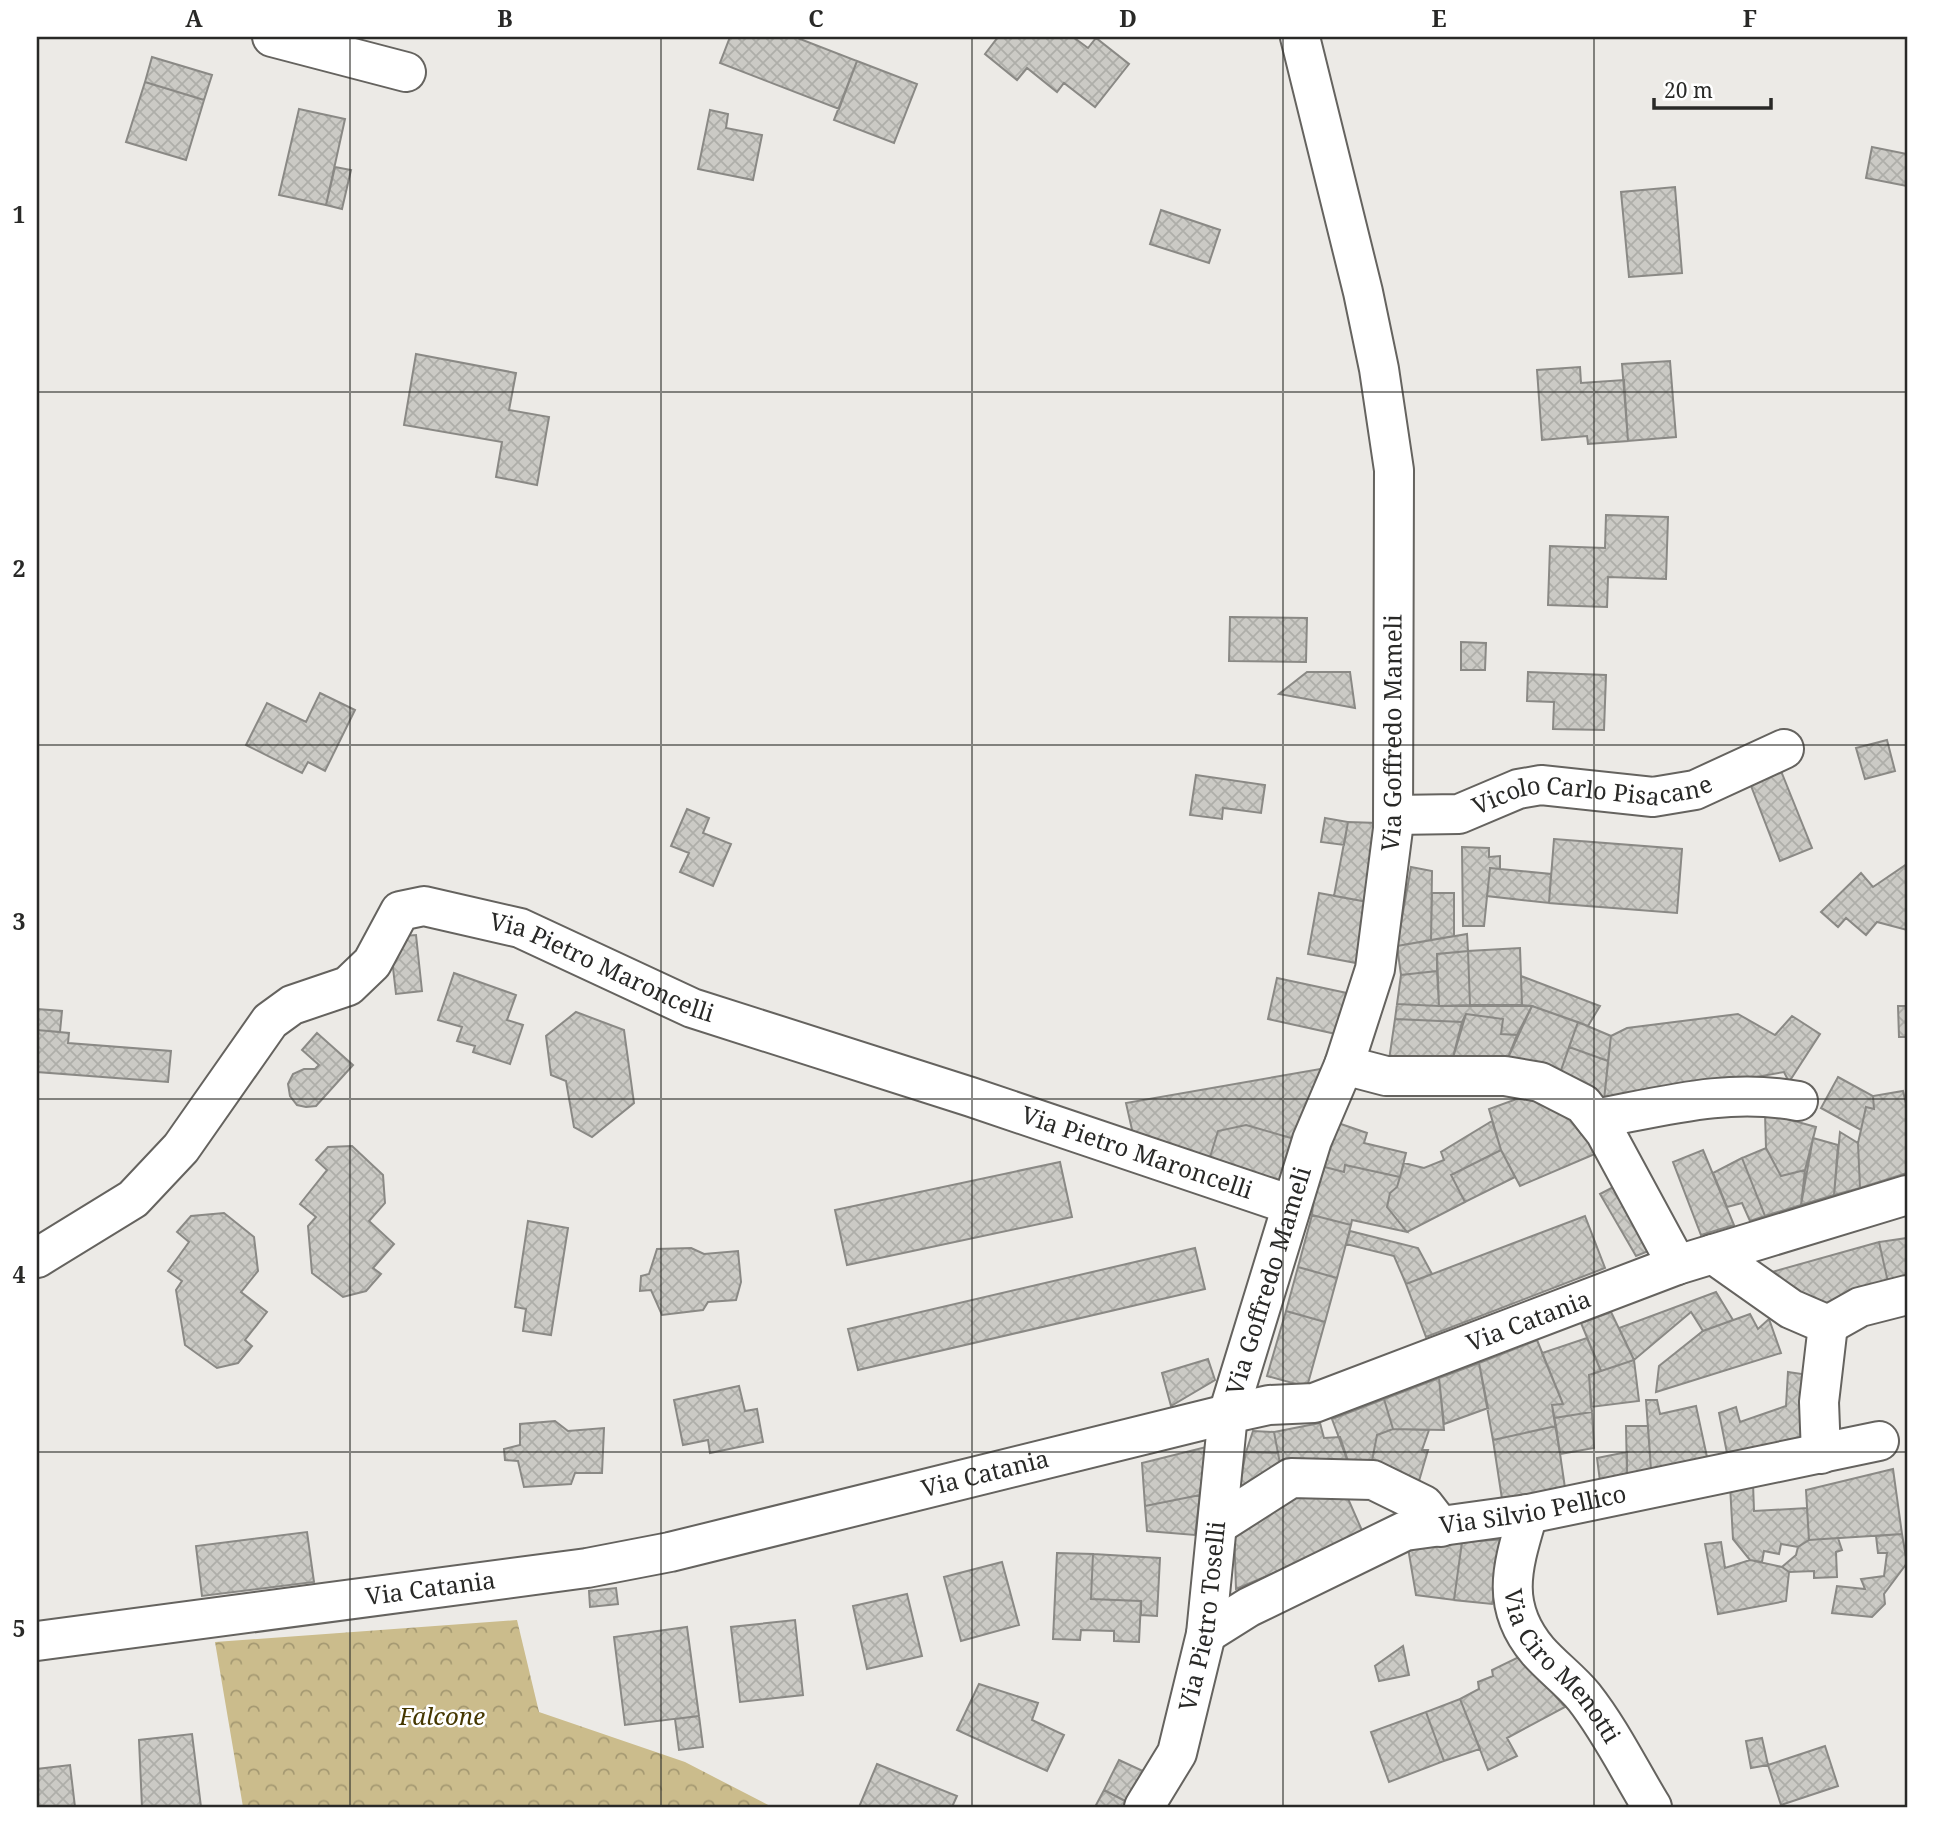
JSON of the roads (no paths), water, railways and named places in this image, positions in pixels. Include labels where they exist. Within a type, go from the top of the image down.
[{"type":"street","points":[[272,37],[406,72]]},
{"type":"street","name":"Via Goffredo Mameli","points":[[1228,1414],[1312,1140],[1344,1065],[1375,969],[1394,815],[1394,470],[1379,369],[1363,292],[1300,37]]},
{"type":"street","name":"Vicolo Carlo Pisacane","points":[[1394,815],[1459,814],[1518,789],[1541,785],[1653,797],[1695,790],[1784,749]]},
{"type":"street","name":"Via Pietro Maroncelli","points":[[37,1258],[134,1199],[181,1148],[270,1021],[292,1005],[348,986],[372,963],[400,911],[424,906],[520,928],[692,1008],[971,1097],[1291,1205]]},
{"type":"street","points":[[1344,1065],[1386,1076],[1505,1076],[1540,1082],[1583,1104],[1605,1132],[1676,1265]]},
{"type":"street","points":[[1595,1119],[1723,1095],[1763,1095],[1798,1101]]},
{"type":"street","name":"Via Catania","points":[[37,1641],[573,1570],[670,1552],[1228,1414],[1269,1405],[1314,1403],[1676,1265],[1903,1199]]},
{"type":"street","points":[[1713,1254],[1791,1309],[1828,1325]]},
{"type":"street","points":[[1828,1325],[1860,1307],[1907,1295]]},
{"type":"street","points":[[1822,1454],[1819,1402],[1828,1325]]},
{"type":"street","name":"Via Pietro Toselli","points":[[1144,1807],[1177,1753],[1206,1634],[1228,1414]]},
{"type":"street","name":"Via Silvio Pellico","points":[[1206,1634],[1249,1607],[1405,1531],[1528,1514],[1879,1441]]},
{"type":"street","points":[[1219,1524],[1291,1478],[1373,1480],[1424,1505],[1441,1527]]},
{"type":"street","name":"Via Ciro Menotti","points":[[1528,1514],[1512,1570],[1512,1592],[1522,1624],[1537,1650],[1584,1697],[1652,1807]]},
{"type":"park label","name":"Falcone","points":[[442,1717]]}]
